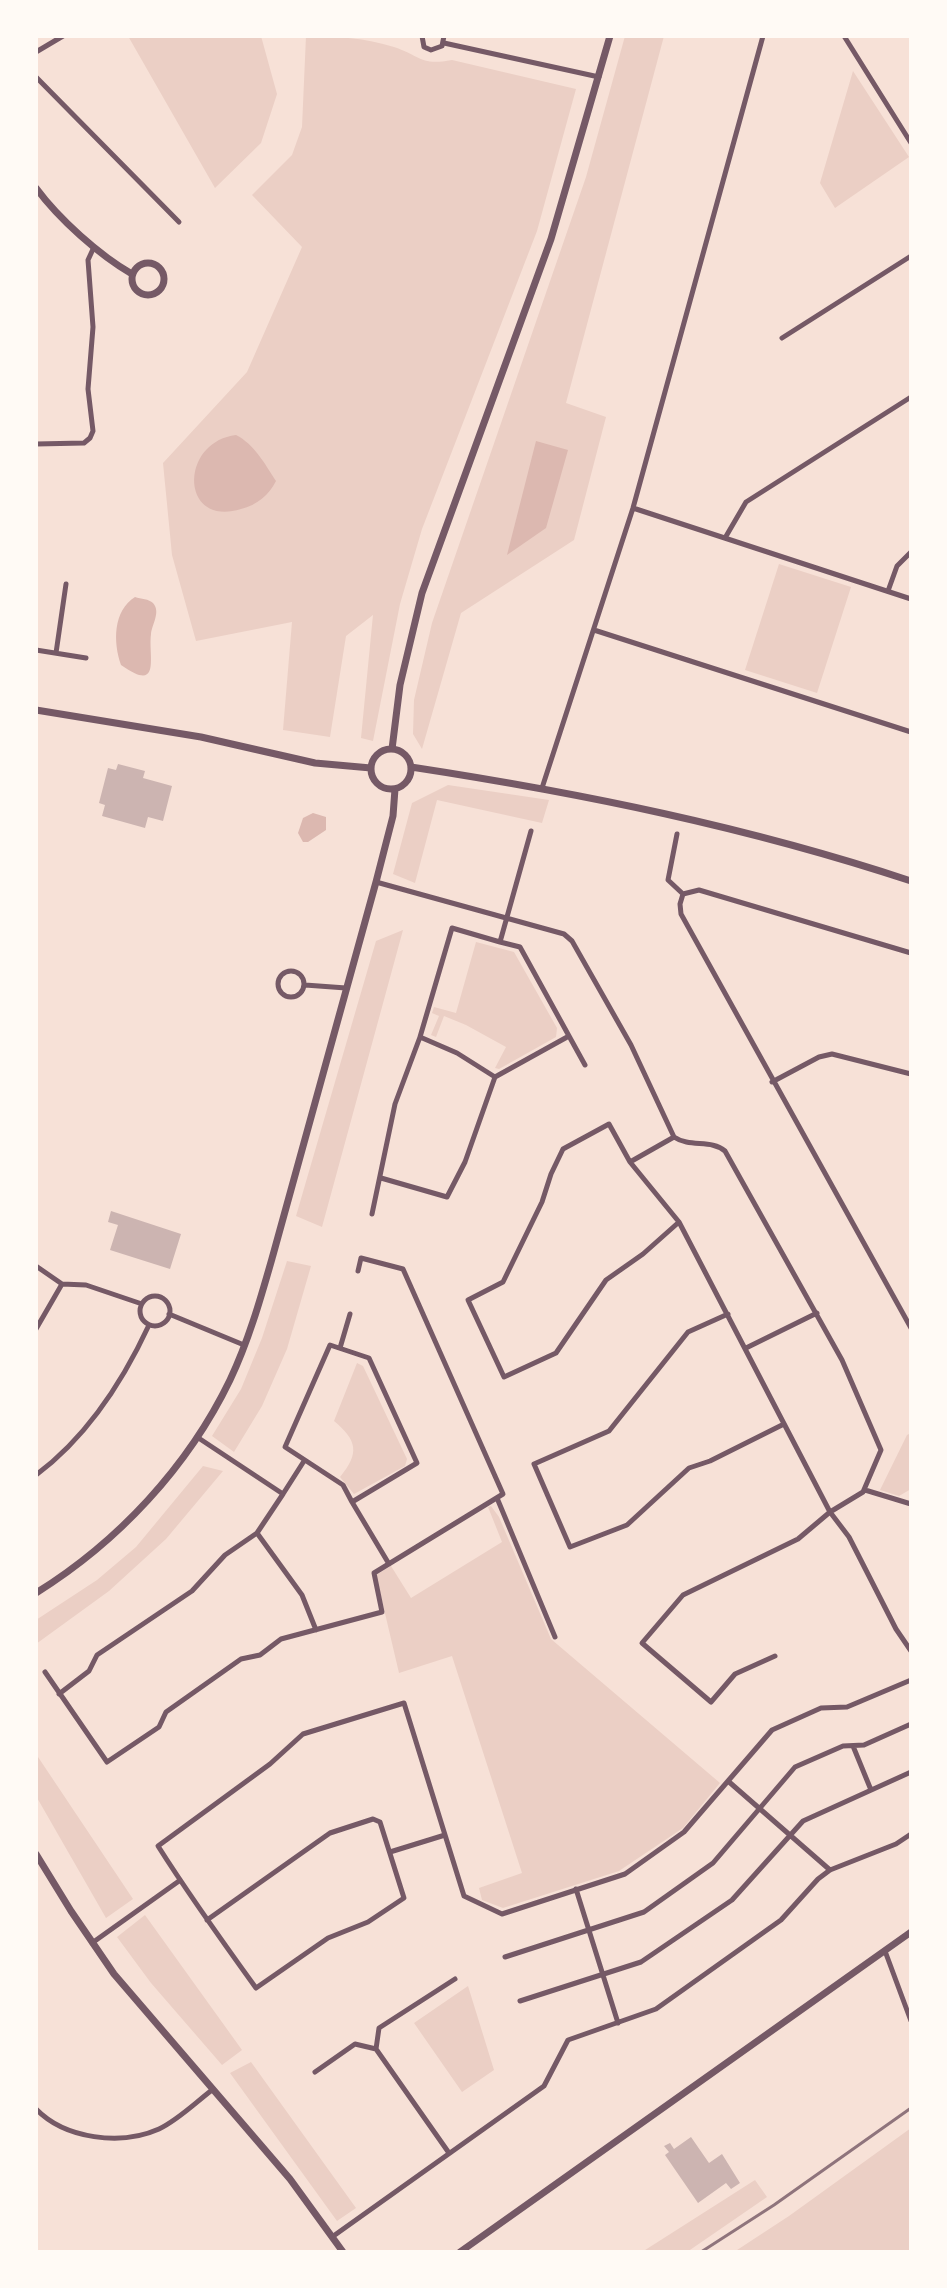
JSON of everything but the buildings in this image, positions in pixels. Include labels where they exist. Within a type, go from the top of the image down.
[{"type":"street","points":[[36,52],[63,36]]},
{"type":"street","points":[[422,36],[424,47],[431,50],[439,49],[444,39],[599,77]]},
{"type":"street","points":[[392,749],[400,685],[422,593],[550,238],[610,36]]},
{"type":"street","points":[[542,788],[633,508],[764,36]]},
{"type":"street","points":[[844,36],[911,143]]},
{"type":"street","points":[[36,77],[179,222]]},
{"type":"street","points":[[36,201],[38,191]]},
{"type":"street","points":[[38,191],[94,247],[113,263],[132,274]]},
{"type":"street","points":[[36,444],[84,443],[90,438],[93,430],[88,389],[93,327],[88,260],[94,247]]},
{"type":"street","points":[[782,338],[911,256]]},
{"type":"street","points":[[143,264],[153,264],[163,272],[163,286],[156,294],[141,295],[132,284],[132,274],[143,264]]},
{"type":"street","points":[[725,538],[746,502],[911,397]]},
{"type":"street","points":[[633,508],[911,599]]},
{"type":"street","points":[[888,591],[897,566],[911,552]]},
{"type":"street","points":[[56,653],[66,584]]},
{"type":"street","points":[[594,630],[911,732]]},
{"type":"street","points":[[36,651],[86,658]]},
{"type":"street","points":[[36,710],[201,737],[315,763],[371,768]]},
{"type":"street","points":[[392,749],[405,755],[411,767],[409,779],[395,789],[378,785],[371,768],[379,753],[392,749]]},
{"type":"street","points":[[411,767],[542,788],[687,817],[856,863],[911,881]]},
{"type":"street","points":[[36,1593],[90,1556],[127,1523],[158,1489],[197,1437],[229,1380],[260,1299],[376,882],[393,816],[395,789]]},
{"type":"street","points":[[500,942],[531,831]]},
{"type":"street","points":[[677,834],[668,880],[683,894]]},
{"type":"street","points":[[376,882],[564,934],[572,941],[631,1045],[674,1137],[684,1143],[715,1145],[725,1151],[842,1359],[881,1450],[865,1490],[831,1512],[798,1539],[683,1595],[642,1643],[711,1702],[735,1674],[775,1656]]},
{"type":"street","points":[[683,894],[699,890],[911,953]]},
{"type":"street","points":[[683,894],[680,904],[681,914],[772,1082],[911,1328]]},
{"type":"street","points":[[372,1214],[395,1104],[420,1038],[452,928],[520,947],[585,1065]]},
{"type":"street","points":[[293,971],[300,975],[305,985],[298,996],[290,997],[282,993],[278,985],[281,976],[293,971]]},
{"type":"street","points":[[305,985],[346,988]]},
{"type":"street","points":[[381,1178],[447,1197],[465,1162],[495,1077],[569,1036]]},
{"type":"street","points":[[420,1038],[457,1053],[495,1077]]},
{"type":"street","points":[[772,1082],[819,1057],[832,1053],[911,1074]]},
{"type":"street","points":[[679,1222],[643,1254],[606,1280],[556,1353],[504,1377],[468,1300],[503,1282],[542,1202],[551,1174],[563,1149],[609,1124],[630,1162],[679,1222],[831,1512],[849,1537],[896,1629],[911,1651]]},
{"type":"street","points":[[630,1162],[674,1137]]},
{"type":"street","points":[[45,1672],[107,1762],[159,1727],[166,1712],[241,1659],[260,1655],[281,1639],[382,1612],[374,1573],[503,1494],[403,1269],[361,1258],[358,1270]]},
{"type":"street","points":[[36,1266],[62,1284],[86,1286],[142,1304]]},
{"type":"street","points":[[36,1329],[62,1284]]},
{"type":"street","points":[[170,1314],[162,1324],[149,1324],[142,1318],[142,1304],[149,1297],[159,1297],[166,1302],[170,1314],[244,1345]]},
{"type":"street","points":[[746,1348],[817,1312]]},
{"type":"street","points":[[340,1348],[350,1314]]},
{"type":"street","points":[[728,1314],[688,1332],[609,1431],[534,1464],[570,1547],[627,1525],[689,1468],[710,1461],[784,1424]]},
{"type":"street","points":[[36,1475],[86,1427],[108,1398],[131,1362],[149,1324]]},
{"type":"street","points":[[352,1502],[417,1463],[369,1358],[330,1345],[285,1447],[344,1485],[352,1502],[389,1564]]},
{"type":"street","points":[[197,1437],[283,1494]]},
{"type":"street","points":[[60,1694],[89,1671],[97,1655],[192,1591],[225,1555],[257,1533],[304,1461]]},
{"type":"street","points":[[865,1490],[911,1504]]},
{"type":"street","points":[[497,1498],[555,1636]]},
{"type":"street","points":[[257,1533],[302,1595],[316,1630]]},
{"type":"street","points":[[207,1920],[330,1833],[377,1820],[390,1852],[404,1898],[368,1922],[328,1938],[256,1988],[207,1920],[179,1881],[158,1846],[270,1764],[303,1734],[404,1703],[464,1896],[502,1914],[625,1874],[684,1832],[772,1730],[821,1708],[847,1707],[911,1680]]},
{"type":"street","points":[[505,1957],[644,1912],[703,1872],[795,1767],[843,1746],[864,1745],[911,1724]]},
{"type":"street","points":[[853,1746],[871,1790]]},
{"type":"street","points":[[520,2001],[642,1962],[732,1900],[803,1821],[911,1772]]},
{"type":"street","points":[[728,1781],[830,1870]]},
{"type":"street","points":[[332,2237],[544,2085],[568,2040],[656,2009],[782,1920],[818,1879],[830,1870],[896,1844],[911,1834]]},
{"type":"street","points":[[390,1852],[445,1835]]},
{"type":"street","points":[[36,1854],[92,1943],[141,2007],[290,2179],[343,2252]]},
{"type":"street","points":[[92,1943],[179,1881]]},
{"type":"street","points":[[576,1889],[618,2023]]},
{"type":"street","points":[[460,2252],[911,1932]]},
{"type":"street","points":[[885,1951],[911,2021]]},
{"type":"street","points":[[376,2049],[379,2028],[455,1979]]},
{"type":"street","points":[[315,2072],[355,2044],[376,2049],[449,2153]]},
{"type":"street","points":[[36,2109],[69,2131],[126,2137],[161,2128],[212,2090]]},
{"type":"shaded area","points":[[128,36],[261,36],[277,94],[261,143],[215,188]]},
{"type":"shaded area","points":[[306,36],[372,41],[403,50],[427,61],[452,60],[576,89],[537,231],[422,529],[400,604],[373,741],[361,738],[373,615],[346,636],[330,737],[283,730],[292,622],[196,641],[172,555],[163,463],[247,372],[302,247],[252,195],[292,155],[302,127]]},
{"type":"shaded area","points":[[625,36],[664,36],[566,403],[606,417],[574,540],[461,613],[422,749],[413,734],[414,700],[432,623],[586,177]]},
{"type":"shaded area","points":[[853,71],[909,157],[835,208],[820,183]]},
{"type":"shaded area","points":[[236,435],[254,449],[276,481],[266,495],[252,505],[221,512],[206,506],[198,496],[194,482],[196,466],[204,452],[217,441]]},
{"type":"shaded area","points":[[536,441],[568,450],[546,528],[507,555]]},
{"type":"shaded area","points":[[779,564],[851,587],[817,693],[745,670]]},
{"type":"shaded area","points":[[135,597],[153,603],[156,610],[151,634],[150,669],[148,674],[143,675],[134,673],[121,665],[117,647],[117,628],[122,610]]},
{"type":"shaded area","points":[[448,785],[549,800],[542,823],[437,800],[415,883],[393,874],[412,803]]},
{"type":"shaded area","points":[[313,813],[326,817],[326,830],[308,842],[303,842],[298,833],[303,818]]},
{"type":"shaded area","points":[[403,930],[322,1227],[296,1216],[376,941]]},
{"type":"shaded area","points":[[476,942],[514,952],[557,1028],[556,1037],[499,1069],[495,1068],[506,1047],[466,1025],[444,1016],[436,1037],[431,1035],[439,1016],[432,1013],[434,1007],[456,1013]]},
{"type":"shaded area","points":[[287,1261],[311,1266],[287,1349],[262,1406],[234,1452],[212,1436],[241,1389],[262,1338]]},
{"type":"shaded area","points":[[357,1363],[363,1366],[407,1459],[405,1466],[354,1494],[340,1477],[351,1461],[353,1447],[347,1434],[334,1421]]},
{"type":"shaded area","points":[[911,1433],[911,1489],[899,1496],[880,1490],[907,1435]]},
{"type":"shaded area","points":[[203,1466],[223,1471],[166,1539],[109,1591],[36,1644],[36,1620],[97,1580],[136,1547]]},
{"type":"shaded area","points":[[491,1506],[499,1517],[551,1639],[720,1783],[683,1828],[619,1871],[503,1908],[482,1900],[479,1888],[522,1873],[452,1656],[399,1673],[376,1575],[391,1566],[411,1598],[502,1542],[488,1507]]},
{"type":"shaded area","points":[[36,1754],[133,1899],[106,1918],[36,1796]]},
{"type":"shaded area","points":[[145,1915],[242,2050],[222,2065],[151,1983],[117,1937]]},
{"type":"shaded area","points":[[468,1986],[494,2070],[462,2092],[414,2023]]},
{"type":"shaded area","points":[[251,2062],[356,2208],[337,2221],[230,2073]]},
{"type":"shaded area","points":[[911,2128],[911,2252],[734,2252],[789,2216]]},
{"type":"shaded area","points":[[755,2180],[767,2197],[687,2252],[642,2252]]},
{"type":"railway","points":[[701,2252],[774,2205],[911,2108]]}]
